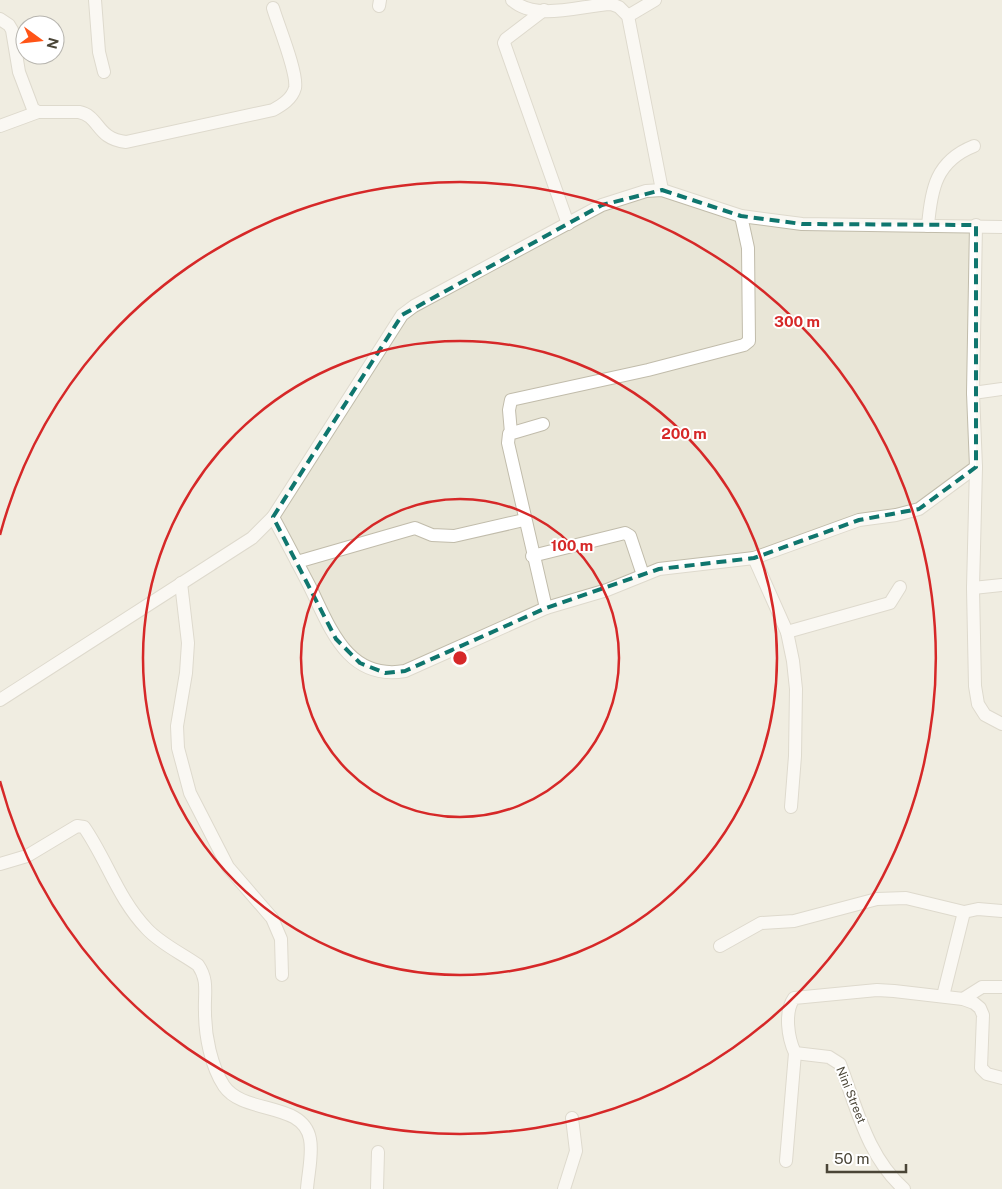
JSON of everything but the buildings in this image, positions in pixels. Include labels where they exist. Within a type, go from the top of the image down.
[{"type":"street","points":[[94,0],[99,52],[104,72]]},
{"type":"street","points":[[512,0],[522,8],[544,10],[611,4],[619,6],[628,16],[662,190]]},
{"type":"street","points":[[628,16],[655,0]]},
{"type":"street","points":[[0,126],[38,112],[86,114],[111,139],[126,142],[273,110],[287,100],[295,88],[293,72],[273,8]]},
{"type":"street","points":[[544,10],[506,39],[504,44],[568,224]]},
{"type":"street","points":[[0,19],[10,25],[18,72],[33,109],[38,112]]},
{"type":"street","points":[[928,226],[931,198],[939,175],[950,161],[974,146]]},
{"type":"street","points":[[0,699],[252,538],[273,517],[402,316],[414,306],[602,206],[646,191],[662,190],[741,216],[802,224],[976,225],[1002,227]]},
{"type":"street","points":[[512,433],[508,410],[511,400],[648,370],[744,345],[749,341],[748,248],[741,216]]},
{"type":"street","points":[[976,225],[973,393],[976,467],[973,588],[975,686],[978,704],[985,715],[1002,724]]},
{"type":"street","points":[[973,393],[1002,389]]},
{"type":"street","points":[[543,424],[512,433],[508,437],[524,520],[546,608]]},
{"type":"street","points":[[273,517],[336,639],[360,663],[385,673],[413,668],[546,608],[607,590],[659,569],[688,564],[754,558],[859,520],[896,515],[919,508],[976,467]]},
{"type":"street","points":[[297,562],[415,528],[432,535],[454,536],[524,520]]},
{"type":"street","points":[[532,556],[625,534],[630,536],[643,575]]},
{"type":"street","points":[[754,558],[787,632],[793,661],[796,689],[794,780],[791,807]]},
{"type":"street","points":[[182,583],[188,643],[186,673],[177,726],[178,748],[190,793],[228,867],[272,918],[281,939],[282,975]]},
{"type":"street","points":[[973,588],[1002,585]]},
{"type":"street","points":[[787,632],[890,603],[900,587]]},
{"type":"street","points":[[0,864],[27,856],[77,826],[84,827],[119,892],[135,916],[158,939],[198,965],[202,971],[206,988],[205,1024],[213,1064],[223,1085],[233,1097],[288,1114],[306,1128],[310,1140],[307,1189]]},
{"type":"street","points":[[720,946],[761,923],[794,921],[877,899],[906,898],[964,912],[978,909],[1002,911]]},
{"type":"street","points":[[943,996],[964,912]]},
{"type":"street","points":[[962,999],[982,987],[1002,987]]},
{"type":"street","points":[[786,1161],[795,1053],[790,1037],[788,1007],[794,998],[876,990],[943,996],[974,1003],[980,1008],[983,1015],[981,1068],[987,1074],[1002,1078]]},
{"type":"street","name":"Nini Street","points":[[795,1053],[828,1057],[840,1064],[876,1156],[889,1176],[904,1189]]},
{"type":"street","points":[[564,1189],[576,1151],[572,1118]]},
{"type":"street","points":[[377,1189],[378,1152]]},
{"type":"highlighted area","points":[[662,190],[741,216],[802,224],[976,225],[976,467],[919,509],[859,520],[754,558],[659,569],[546,608],[405,671],[385,673],[360,663],[336,639],[273,517],[402,315],[602,205]]},
{"type":"shaded area","points":[[0,0],[1002,0],[1002,1189],[0,1189]]}]
